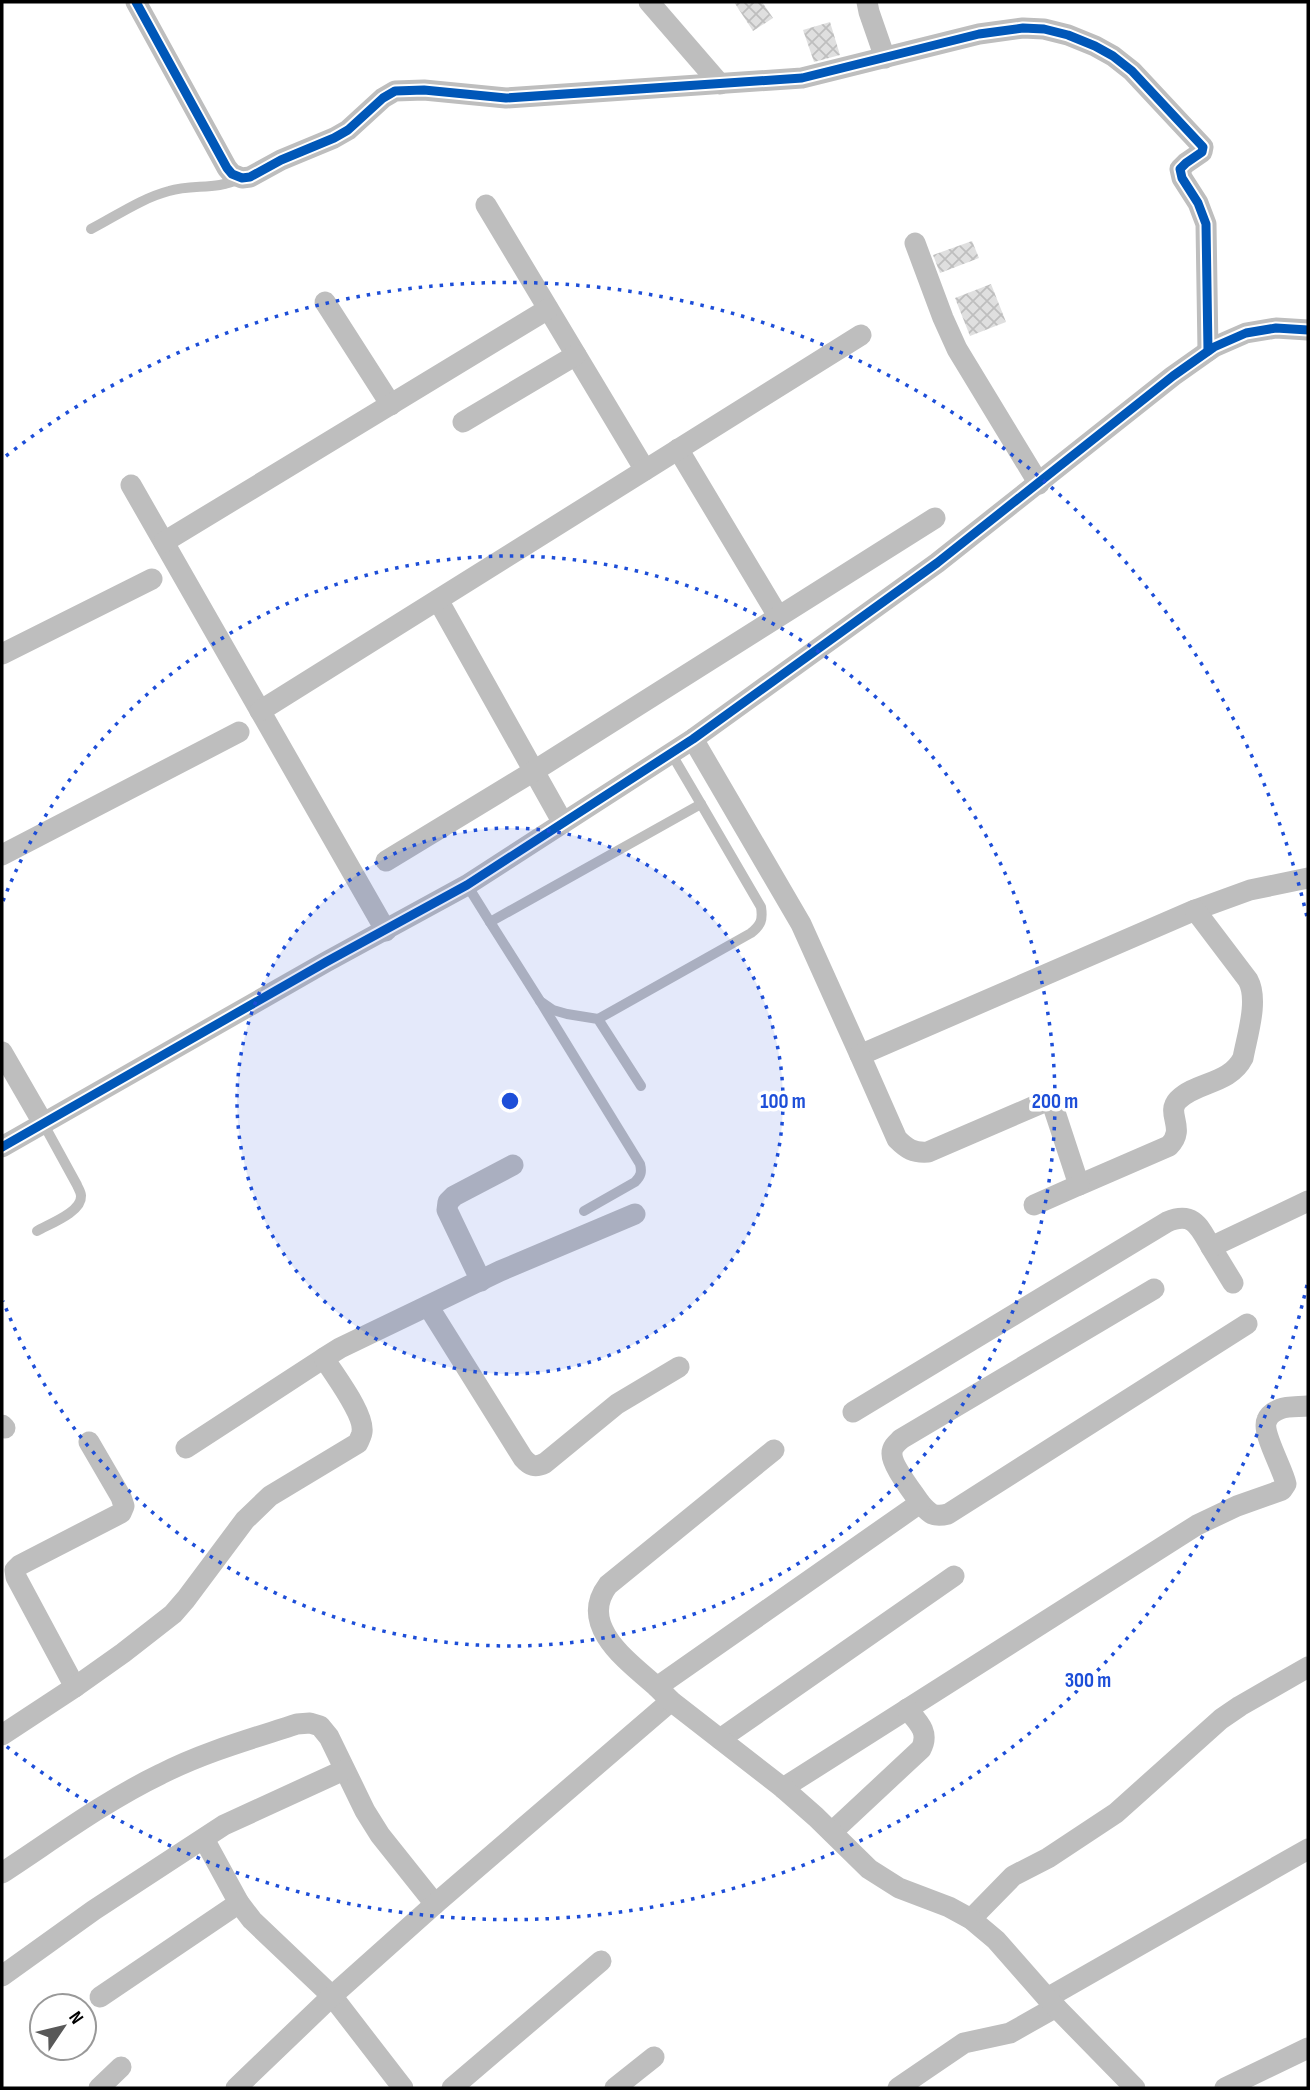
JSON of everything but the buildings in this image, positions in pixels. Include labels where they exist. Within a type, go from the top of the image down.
[{"type":"street","points":[[136,2],[227,168],[232,174],[242,178],[250,177],[281,160],[334,138],[348,130],[383,98],[395,91],[424,90],[506,98],[802,78],[991,32],[1023,28],[1044,29],[1095,46],[1132,71],[1203,147],[1202,152],[1180,169],[1206,224],[1208,351]]},
{"type":"street","points":[[649,2],[720,84]]},
{"type":"street","points":[[867,2],[886,58]]},
{"type":"street","points":[[486,205],[645,470]]},
{"type":"street","points":[[915,243],[957,349],[1039,484]]},
{"type":"street","points":[[325,302],[391,405]]},
{"type":"street","points":[[164,542],[548,309]]},
{"type":"street","points":[[2,1147],[326,962],[467,886],[693,739],[937,564],[1214,346],[1246,332],[1276,328],[1308,330]]},
{"type":"street","points":[[260,711],[861,335]]},
{"type":"street","points":[[463,422],[576,355]]},
{"type":"street","points":[[678,449],[778,616]]},
{"type":"street","points":[[131,485],[386,931]]},
{"type":"street","points":[[386,861],[935,518]]},
{"type":"street","points":[[2,654],[152,579]]},
{"type":"street","points":[[438,600],[564,823]]},
{"type":"street","points":[[2,855],[239,732]]},
{"type":"street","points":[[693,739],[800,924],[897,1139],[915,1153],[928,1152],[1037,1104],[1050,1103],[1079,1185]]},
{"type":"street","points":[[860,1055],[1195,910],[1250,890],[1308,878]]},
{"type":"street","points":[[1034,1205],[1169,1146],[1176,1139],[1173,1109],[1175,1102],[1225,1077],[1237,1068],[1243,1058],[1253,1003],[1252,988],[1195,910]]},
{"type":"street","points":[[2,1052],[43,1122]]},
{"type":"street","points":[[481,1280],[447,1210],[448,1202],[454,1196],[513,1165]]},
{"type":"street","points":[[1212,1247],[1308,1201]]},
{"type":"street","points":[[186,1448],[340,1348],[481,1280],[635,1214]]},
{"type":"street","points":[[853,1412],[1178,1217],[1188,1217],[1200,1227],[1233,1283]]},
{"type":"street","points":[[1154,1289],[901,1439],[891,1454],[894,1464],[920,1503],[932,1515],[948,1514],[1247,1324]]},
{"type":"street","points":[[428,1306],[530,1466],[538,1467],[545,1463],[617,1404],[679,1367]]},
{"type":"street","points":[[2,1735],[75,1687],[173,1614],[257,1507],[270,1496],[358,1443],[363,1434],[362,1423],[324,1358]]},
{"type":"street","points":[[783,1788],[1197,1525],[1237,1506],[1282,1490],[1286,1484],[1265,1429],[1267,1420],[1282,1408],[1308,1406]]},
{"type":"street","points":[[75,1687],[16,1577],[15,1570],[121,1513],[124,1506],[121,1497],[89,1442]]},
{"type":"street","points":[[774,1450],[608,1585],[600,1596],[598,1612],[605,1634],[614,1649],[664,1694],[783,1788],[869,1869],[899,1888],[949,1907],[971,1919],[996,1940],[1051,2003],[1135,2088]]},
{"type":"street","points":[[236,2088],[664,1694],[920,1503]]},
{"type":"street","points":[[720,1739],[954,1576]]},
{"type":"street","points":[[971,1919],[1013,1876],[1048,1858],[1116,1812],[1221,1719],[1308,1667]]},
{"type":"street","points":[[832,1832],[925,1742],[921,1726],[907,1709]]},
{"type":"street","points":[[2,1873],[159,1774],[189,1760],[297,1724],[310,1723],[320,1726],[328,1737],[380,1835],[435,1904]]},
{"type":"street","points":[[2,1976],[94,1910],[224,1825],[344,1770]]},
{"type":"street","points":[[204,1839],[239,1903],[252,1920],[332,1997],[403,2088]]},
{"type":"street","points":[[898,2088],[964,2043],[1010,2033],[1051,2003],[1308,1849]]},
{"type":"street","points":[[100,1997],[239,1903]]},
{"type":"street","points":[[452,2088],[601,1961]]},
{"type":"street","points":[[1225,2088],[1308,2048]]},
{"type":"street","points":[[615,2088],[654,2057]]},
{"type":"street","points":[[99,2088],[121,2067]]},
{"type":"lane","points":[[91,229],[168,191],[222,185],[242,178]]},
{"type":"lane","points":[[540,1001],[553,1010],[598,1019],[760,926],[761,907],[671,753]]},
{"type":"lane","points":[[490,922],[701,804]]},
{"type":"lane","points":[[467,886],[640,1164],[642,1170],[635,1182],[584,1211]]},
{"type":"lane","points":[[598,1019],[641,1086]]},
{"type":"lane","points":[[37,1231],[74,1211],[81,1196],[43,1122]]},
{"type":"cycle path","points":[[136,2],[227,168],[232,174],[242,178],[250,177],[281,160],[334,138],[348,130],[383,98],[395,91],[424,90],[506,98],[802,78],[979,34],[1023,28],[1044,29],[1068,35],[1113,56],[1132,71],[1203,147],[1202,152],[1180,169],[1206,224],[1208,351]]},
{"type":"cycle path","points":[[2,1147],[326,962],[467,885],[693,739],[937,563],[1173,376],[1214,347],[1246,333],[1276,328],[1308,330]]}]
